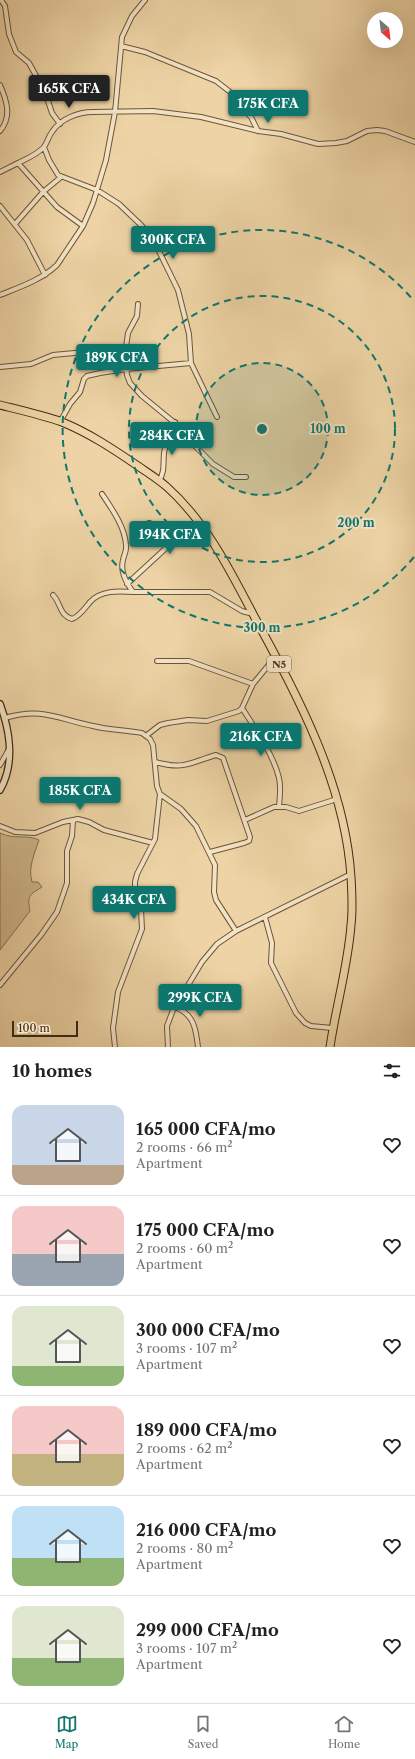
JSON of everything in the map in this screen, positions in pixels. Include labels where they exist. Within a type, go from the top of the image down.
[{"type":"highway","name":"N5","points":[[0,405],[60,422],[104,443],[159,481],[175,494],[205,531],[276,656],[316,741],[337,799],[344,824],[351,874],[351,924],[341,991],[332,1028],[330,1047]]},
{"type":"street","points":[[1,0],[5,6],[9,34],[16,52],[29,63],[45,92],[52,113],[60,124]]},
{"type":"street","points":[[0,295],[45,275],[57,265],[83,226],[91,210],[106,160],[115,112],[121,63],[122,37],[128,24],[145,0]]},
{"type":"street","points":[[121,46],[145,52],[216,81],[234,95],[243,109],[251,117],[258,131]]},
{"type":"street","points":[[0,85],[6,100],[8,112],[5,123],[0,131]]},
{"type":"street","points":[[0,172],[44,147],[53,130],[60,124],[72,117],[86,112],[160,112],[208,118],[258,131],[281,134],[318,144],[347,141],[367,131],[377,130],[385,131],[415,142]]},
{"type":"street","points":[[44,147],[50,164],[56,174],[97,190],[129,212],[153,239],[178,290],[189,334],[191,363],[216,416]]},
{"type":"street","points":[[18,163],[57,207],[83,226]]},
{"type":"street","points":[[15,224],[43,192],[61,177]]},
{"type":"street","points":[[0,206],[27,240],[45,275]]},
{"type":"street","points":[[138,304],[137,316],[128,333],[125,354],[128,379],[134,387],[175,422],[187,435],[192,444],[213,464],[234,477],[246,477]]},
{"type":"street","points":[[0,367],[31,364],[53,356],[96,351],[125,354]]},
{"type":"street","points":[[60,422],[70,404],[80,392],[84,379],[87,376],[100,372],[191,363]]},
{"type":"street","points":[[159,481],[164,471],[164,452],[169,432],[175,422]]},
{"type":"street","points":[[102,494],[124,534],[126,545],[122,566],[124,577],[133,592]]},
{"type":"street","points":[[127,584],[165,549],[166,546],[158,528],[155,524],[149,523]]},
{"type":"street","points":[[53,595],[58,601],[63,613],[72,619],[100,594],[113,592],[210,592],[242,611],[253,614]]},
{"type":"street","points":[[147,735],[160,725],[168,722],[188,720],[208,721],[232,714],[242,708],[253,684],[276,656]]},
{"type":"street","points":[[157,661],[189,661],[253,684]]},
{"type":"street","points":[[0,704],[5,718],[10,747],[9,770],[6,780],[0,790]]},
{"type":"street","points":[[242,708],[258,734],[277,772],[280,784],[279,806]]},
{"type":"street","points":[[5,718],[31,713],[45,713],[93,726],[142,733],[147,735],[152,745],[157,786],[160,794],[156,833],[153,843],[137,874],[135,882],[135,892],[141,909],[142,929],[118,992],[113,1028],[115,1047]]},
{"type":"street","points":[[0,765],[10,747]]},
{"type":"street","points":[[155,762],[174,766],[186,766],[212,756],[220,756],[223,758],[250,834],[249,841],[210,852]]},
{"type":"street","points":[[160,794],[188,815],[210,852],[215,865],[214,892],[216,900],[236,931]]},
{"type":"street","points":[[245,820],[279,806],[299,811],[337,799]]},
{"type":"street","points":[[0,826],[15,832],[35,833],[73,820],[84,820],[104,830],[153,843]]},
{"type":"street","points":[[0,985],[41,935],[57,912],[67,883],[67,851],[72,836],[73,820]]},
{"type":"street","points":[[168,1047],[167,1026],[173,1010],[192,977],[211,950],[223,939],[236,931],[351,874]]},
{"type":"street","points":[[265,917],[272,943],[272,963],[293,1008],[305,1023],[311,1026],[332,1028]]},
{"type":"street","points":[[176,1007],[185,1012],[191,1019],[197,1035],[198,1047]]},
{"type":"shaded area","points":[[0,833],[11,836],[30,837],[39,840],[32,861],[31,877],[32,882],[38,882],[42,887],[30,896],[30,911],[0,950]]}]
